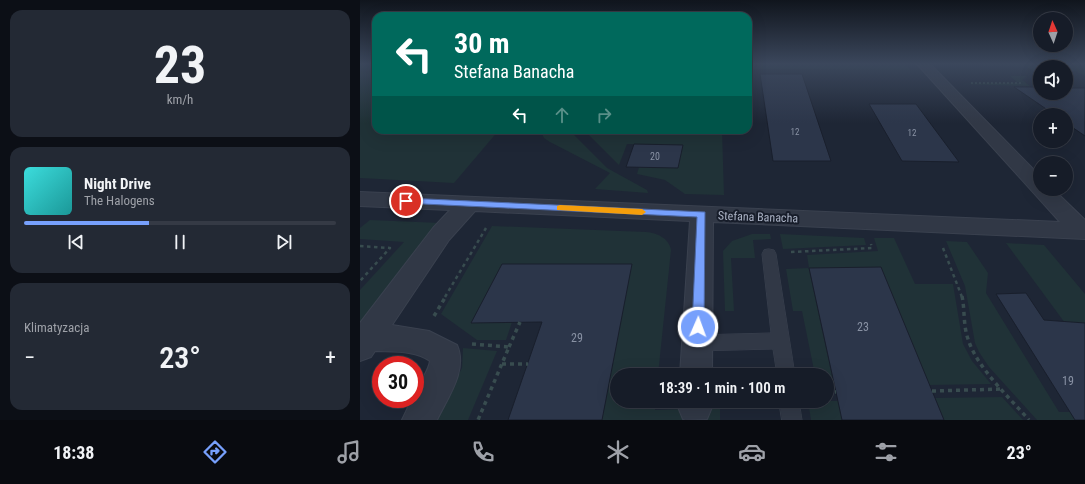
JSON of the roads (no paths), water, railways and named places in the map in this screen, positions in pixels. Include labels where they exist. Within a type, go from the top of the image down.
[{"type":"street","points":[[941,84],[1033,182]]},
{"type":"street","points":[[1047,196],[1084,232]]},
{"type":"street","name":"Stefana Banacha","points":[[360,199],[1084,232]]},
{"type":"street","points":[[364,342],[441,234],[469,204]]},
{"type":"street","points":[[696,368],[702,214]]},
{"type":"street","points":[[364,342],[422,342],[438,348],[446,355],[444,372],[419,420]]},
{"type":"lane","points":[[769,254],[785,368]]},
{"type":"lane","points":[[697,343],[781,341]]},
{"type":"lane","points":[[790,408],[792,420]]}]
